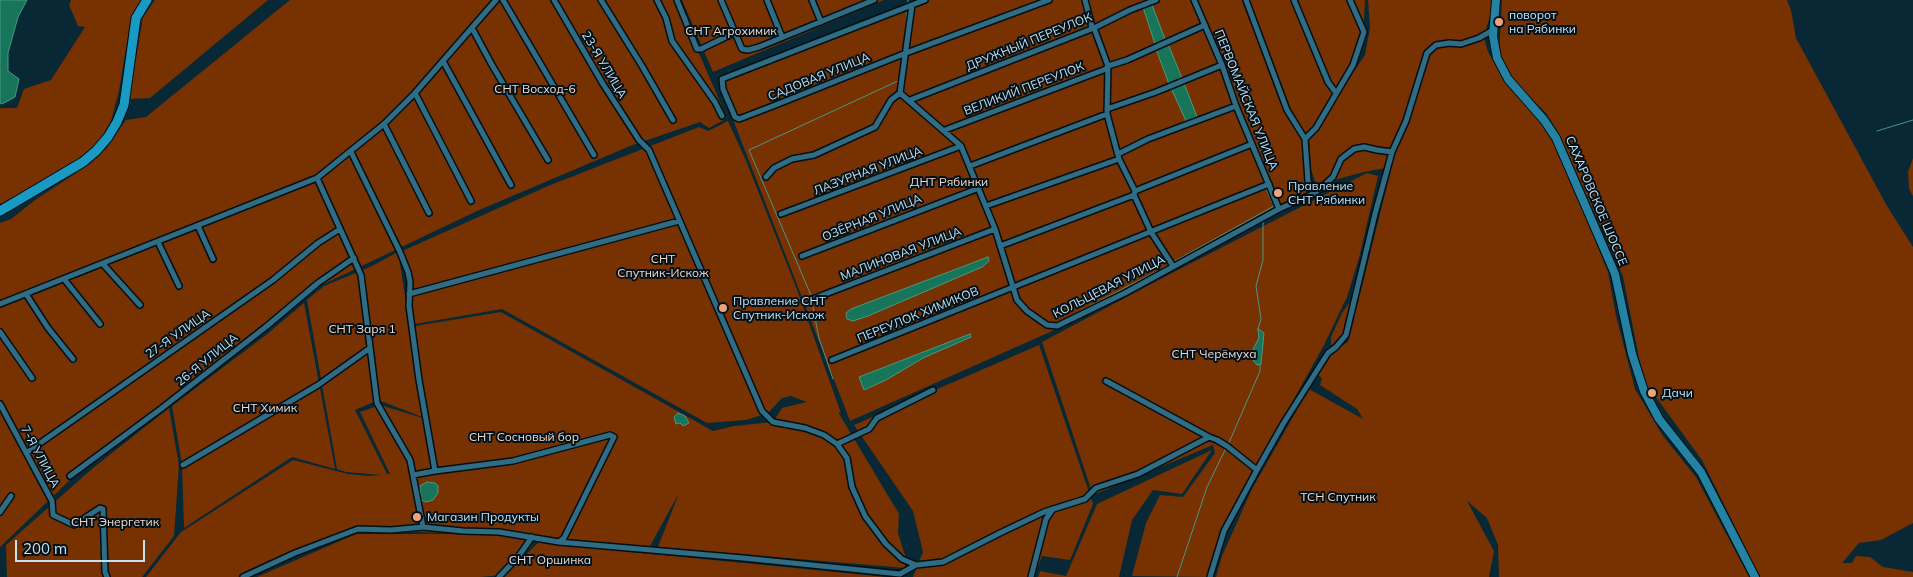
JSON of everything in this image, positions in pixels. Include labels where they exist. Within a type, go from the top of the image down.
[{"type":"main road","points":[[0,211],[83,162],[108,137],[122,109],[136,22],[139,12],[147,0]]},
{"type":"main road","name":"САХАРОВСКОЕ ШОССЕ","points":[[1496,0],[1493,30],[1495,53],[1511,83],[1544,120],[1556,138],[1615,274],[1632,354],[1647,398],[1664,425],[1701,472],[1755,577]]},
{"type":"street","points":[[0,304],[317,178],[384,124],[415,93],[496,0]]},
{"type":"street","points":[[504,0],[594,155]]},
{"type":"street","name":"23-Я УЛИЦА","points":[[554,0],[603,84],[640,140],[649,150],[762,411],[773,422],[805,428],[824,435],[836,444]]},
{"type":"street","points":[[601,0],[673,120]]},
{"type":"street","points":[[657,0],[666,18],[672,41],[715,102],[722,116]]},
{"type":"street","points":[[676,0],[697,49],[701,49],[734,33]]},
{"type":"street","points":[[721,0],[742,50],[760,47],[874,0]]},
{"type":"street","points":[[767,0],[782,37]]},
{"type":"street","points":[[812,0],[821,22]]},
{"type":"street","points":[[859,0],[861,6]]},
{"type":"street","points":[[766,177],[774,168],[792,159],[814,155],[875,127],[891,100],[900,93],[912,5],[925,0]]},
{"type":"street","name":"САДОВАЯ УЛИЦА","points":[[912,5],[722,79],[735,117],[738,119],[1048,0]]},
{"type":"street","points":[[1085,0],[1092,27],[1108,66],[1107,112],[1119,156],[1151,232],[1174,266]]},
{"type":"street","name":"ДРУЖНЫЙ ПЕРЕУЛОК","points":[[910,100],[1094,28],[1130,10],[1156,0]]},
{"type":"street","name":"ПЕРВОМАЙСКАЯ УЛИЦА","points":[[1194,0],[1279,209]]},
{"type":"street","points":[[1246,0],[1287,110],[1305,139],[1308,181],[1315,194]]},
{"type":"street","points":[[1294,0],[1328,82],[1336,93]]},
{"type":"street","points":[[1305,139],[1316,128],[1353,65],[1364,32],[1350,0]]},
{"type":"street","name":"ВЕЛИКИЙ ПЕРЕУЛОК","points":[[944,130],[1106,69],[1108,66],[1127,60],[1205,26]]},
{"type":"street","points":[[472,28],[492,66],[548,160]]},
{"type":"street","points":[[1210,577],[1224,531],[1257,470],[1283,424],[1328,353],[1336,347],[1346,334],[1374,214],[1392,152],[1406,121],[1427,53],[1436,45],[1461,44],[1480,38],[1493,30]]},
{"type":"street","points":[[443,61],[511,185]]},
{"type":"street","points":[[970,166],[1222,65]]},
{"type":"street","points":[[415,93],[471,201]]},
{"type":"street","name":"КОЛЬЦЕВАЯ УЛИЦА","points":[[900,93],[961,146],[995,229],[1012,289],[1022,306],[1039,321],[1052,326],[1057,326],[1125,293],[1279,209],[1315,194],[1333,177],[1340,159],[1354,149],[1364,147],[1392,152]]},
{"type":"street","points":[[986,206],[1119,156],[1148,139],[1236,106]]},
{"type":"street","points":[[384,124],[429,213]]},
{"type":"street","points":[[1000,246],[1135,193],[1252,144]]},
{"type":"street","name":"ЛАЗУРНАЯ УЛИЦА","points":[[781,214],[961,146]]},
{"type":"street","points":[[351,152],[408,272],[410,282],[409,306],[419,380],[435,471]]},
{"type":"street","points":[[317,178],[361,275],[377,403],[410,460],[423,527]]},
{"type":"street","name":"ПЕРЕУЛОК ХИМИКОВ","points":[[832,360],[1269,184]]},
{"type":"street","name":"ОЗЁРНАЯ УЛИЦА","points":[[802,256],[979,188]]},
{"type":"street","points":[[409,294],[679,221]]},
{"type":"street","points":[[198,226],[213,259]]},
{"type":"street","name":"27-Я УЛИЦА","points":[[26,453],[273,280],[318,242],[340,229]]},
{"type":"street","name":"МАЛИНОВАЯ УЛИЦА","points":[[815,298],[995,229]]},
{"type":"street","points":[[158,242],[179,286]]},
{"type":"street","name":"26-Я УЛИЦА","points":[[70,476],[162,408],[267,326],[318,283],[354,258]]},
{"type":"street","points":[[103,264],[140,305]]},
{"type":"street","points":[[64,279],[100,324]]},
{"type":"street","points":[[26,294],[48,328],[73,360]]},
{"type":"street","points":[[0,332],[32,378]]},
{"type":"street","points":[[183,465],[318,385],[370,348]]},
{"type":"street","points":[[1106,381],[1209,437],[1218,440],[1257,470]]},
{"type":"street","points":[[916,565],[902,560],[886,544],[864,516],[852,487],[846,458],[836,444],[869,429],[877,418],[933,390]]},
{"type":"street","name":"7-Я УЛИЦА","points":[[0,404],[52,501],[53,515],[74,526],[100,508],[103,508],[107,577]]},
{"type":"street","points":[[413,475],[513,461],[610,435],[614,437],[564,538],[559,542]]},
{"type":"street","points":[[243,577],[358,529],[390,530],[423,527],[499,532],[559,542],[900,574],[916,565],[942,562],[1054,509],[1085,499],[1096,488],[1138,474],[1209,437]]},
{"type":"street","points":[[0,512],[11,496]]},
{"type":"street","points":[[1031,577],[1046,519],[1054,509]]},
{"type":"street","points":[[498,577],[518,557],[532,537]]},
{"type":"green space","points":[[71,0],[142,0],[130,24],[119,91],[111,121],[98,143],[83,155],[63,170],[2,204],[0,203],[0,108],[17,108],[24,89],[51,80],[85,27],[78,26],[69,5]]},
{"type":"green space","points":[[155,0],[268,0],[150,98],[129,99],[143,17]]},
{"type":"green space","name":"СНТ Восход-6","points":[[290,0],[676,0],[727,118],[709,128],[700,122],[630,146],[477,211],[322,285],[71,479],[0,547],[0,223],[11,219],[35,200],[90,164],[107,148],[126,120],[146,117]]},
{"type":"green space","name":"СНТ Агрохимик","points":[[682,0],[884,0],[713,72]]},
{"type":"green space","points":[[922,0],[1365,0],[1363,40],[1310,137],[1365,55],[1370,28],[1368,0],[1492,0],[1491,12],[1485,33],[1460,43],[1448,42],[1437,44],[1437,46],[1461,45],[1484,37],[1488,52],[1506,83],[1545,126],[1554,140],[1608,272],[1616,316],[1635,389],[1663,436],[1696,477],[1749,577],[1499,577],[1498,545],[1487,518],[1467,501],[1494,551],[1489,577],[1216,577],[1222,556],[1252,489],[1309,389],[1363,419],[1357,409],[1320,385],[1322,378],[1316,374],[1335,350],[1348,342],[1391,170],[1386,168],[1364,172],[1316,185],[1311,169],[1309,138],[1306,142],[1310,181],[1314,194],[1050,332],[850,421],[718,81]]},
{"type":"green space","points":[[1502,0],[1787,0],[1791,10],[1796,38],[1887,206],[1913,247],[1913,523],[1881,540],[1859,543],[1842,563],[1852,563],[1856,556],[1870,557],[1883,567],[1913,572],[1913,577],[1760,577],[1702,460],[1647,385],[1639,358],[1623,276],[1558,132],[1546,113],[1515,82],[1499,54]]},
{"type":"green space","points":[[728,121],[747,163],[796,287],[841,413],[838,412],[899,514],[898,533],[905,555],[905,568],[658,547],[679,493],[649,548],[541,536],[511,535],[524,537],[532,545],[502,575],[480,577],[257,577],[356,534],[474,534],[359,530],[242,577],[146,577],[181,532],[293,460],[348,474],[382,475],[346,472],[337,469],[307,300],[324,286],[370,267],[398,252],[425,418],[378,400],[355,410],[387,474],[390,474],[360,412],[380,405],[426,419],[412,327],[421,325],[501,312],[713,431],[734,426],[773,422],[782,408],[807,402],[791,396],[782,398],[768,413],[746,420],[707,423],[502,309],[415,324],[400,252],[548,186],[699,127],[708,131]]},
{"type":"green space","points":[[1913,158],[1913,196],[1909,189],[1908,172]]},
{"type":"green space","name":"СНТ Черёмуха","points":[[1367,173],[1378,176],[1359,258],[1347,297],[1324,345],[1225,523],[1208,577],[1132,576],[1146,523],[1160,495],[1183,497],[1215,453],[1213,445],[1093,495],[1042,342]]},
{"type":"green space","points":[[1350,302],[1347,329],[1331,346],[1331,337],[1342,313]]},
{"type":"green space","name":"СНТ Химик","points":[[304,303],[335,469],[292,457],[184,528],[182,464],[172,406],[266,335]]},
{"type":"green space","points":[[1039,345],[1093,504],[1070,560],[1042,556],[1034,577],[913,577],[923,552],[913,511],[854,425]]},
{"type":"green space","name":"СНТ Энергетик","points":[[169,408],[179,465],[174,536],[142,577],[7,577],[6,545],[93,468]]},
{"type":"green space","points":[[1212,450],[1182,494],[1153,490],[1132,520],[1119,577],[1038,577],[1040,571],[1066,576],[1097,504]]},
{"type":"green space","name":"СНТ Оршинка","points":[[539,542],[601,549],[886,577],[503,577]]},
{"type":"shaded area","points":[[0,0],[27,0],[18,17],[8,53],[8,71],[19,79],[15,97],[2,104],[0,103]]},
{"type":"shaded area","points":[[1152,5],[1165,39],[1155,44],[1143,7]]},
{"type":"shaded area","points":[[1168,44],[1182,78],[1169,84],[1156,49]]},
{"type":"shaded area","points":[[1184,83],[1197,117],[1192,121],[1186,121],[1171,88]]},
{"type":"shaded area","points":[[988,257],[989,261],[982,267],[868,316],[853,321],[847,319],[846,313],[851,309]]},
{"type":"shaded area","points":[[1258,329],[1264,333],[1261,364],[1257,365],[1253,360],[1253,349],[1259,338]]},
{"type":"shaded area","points":[[970,334],[971,337],[923,358],[886,380],[864,390],[859,377]]},
{"type":"shaded area","points":[[678,413],[685,416],[689,423],[683,426],[680,423],[676,424],[674,417]]},
{"type":"shaded area","points":[[427,482],[435,483],[438,486],[438,493],[433,500],[426,502],[421,500],[420,486]]},
{"type":"waterway","points":[[905,39],[907,11]]},
{"type":"waterway","points":[[1204,29],[1218,64]]},
{"type":"waterway","points":[[1221,69],[1225,80]]},
{"type":"waterway","points":[[833,379],[819,338],[810,293],[749,150],[900,80]]},
{"type":"waterway","points":[[1877,131],[1913,120]]},
{"type":"waterway","points":[[1252,150],[1264,182]]},
{"type":"waterway","points":[[1175,261],[1274,206],[1266,189]]},
{"type":"waterway","points":[[1258,329],[1261,319],[1256,286],[1263,260],[1263,222]]},
{"type":"waterway","points":[[1059,322],[1169,265]]},
{"type":"waterway","points":[[1228,445],[1260,371],[1260,364]]},
{"type":"waterway","points":[[1177,577],[1207,487],[1226,448]]},
{"type":"place","name":"поворот на Рябинки","points":[[1499,22]]},
{"type":"place","name":"Правление СНТ Рябинки","points":[[1278,193]]},
{"type":"place","name":"Правление СНТ Спутник-Искож","points":[[723,308]]},
{"type":"place","name":"Дачи","points":[[1652,393]]},
{"type":"place","name":"Магазин Продукты","points":[[417,517]]},
{"type":"park label","name":"ДНТ Рябинки","points":[[949,182]]},
{"type":"park label","name":"СНТ Спутник-Искож","points":[[663,266]]},
{"type":"park label","name":"СНТ Заря 1","points":[[362,329]]},
{"type":"park label","name":"СНТ Сосновый бор","points":[[524,437]]},
{"type":"park label","name":"ТСН Спутник","points":[[1338,497]]}]
